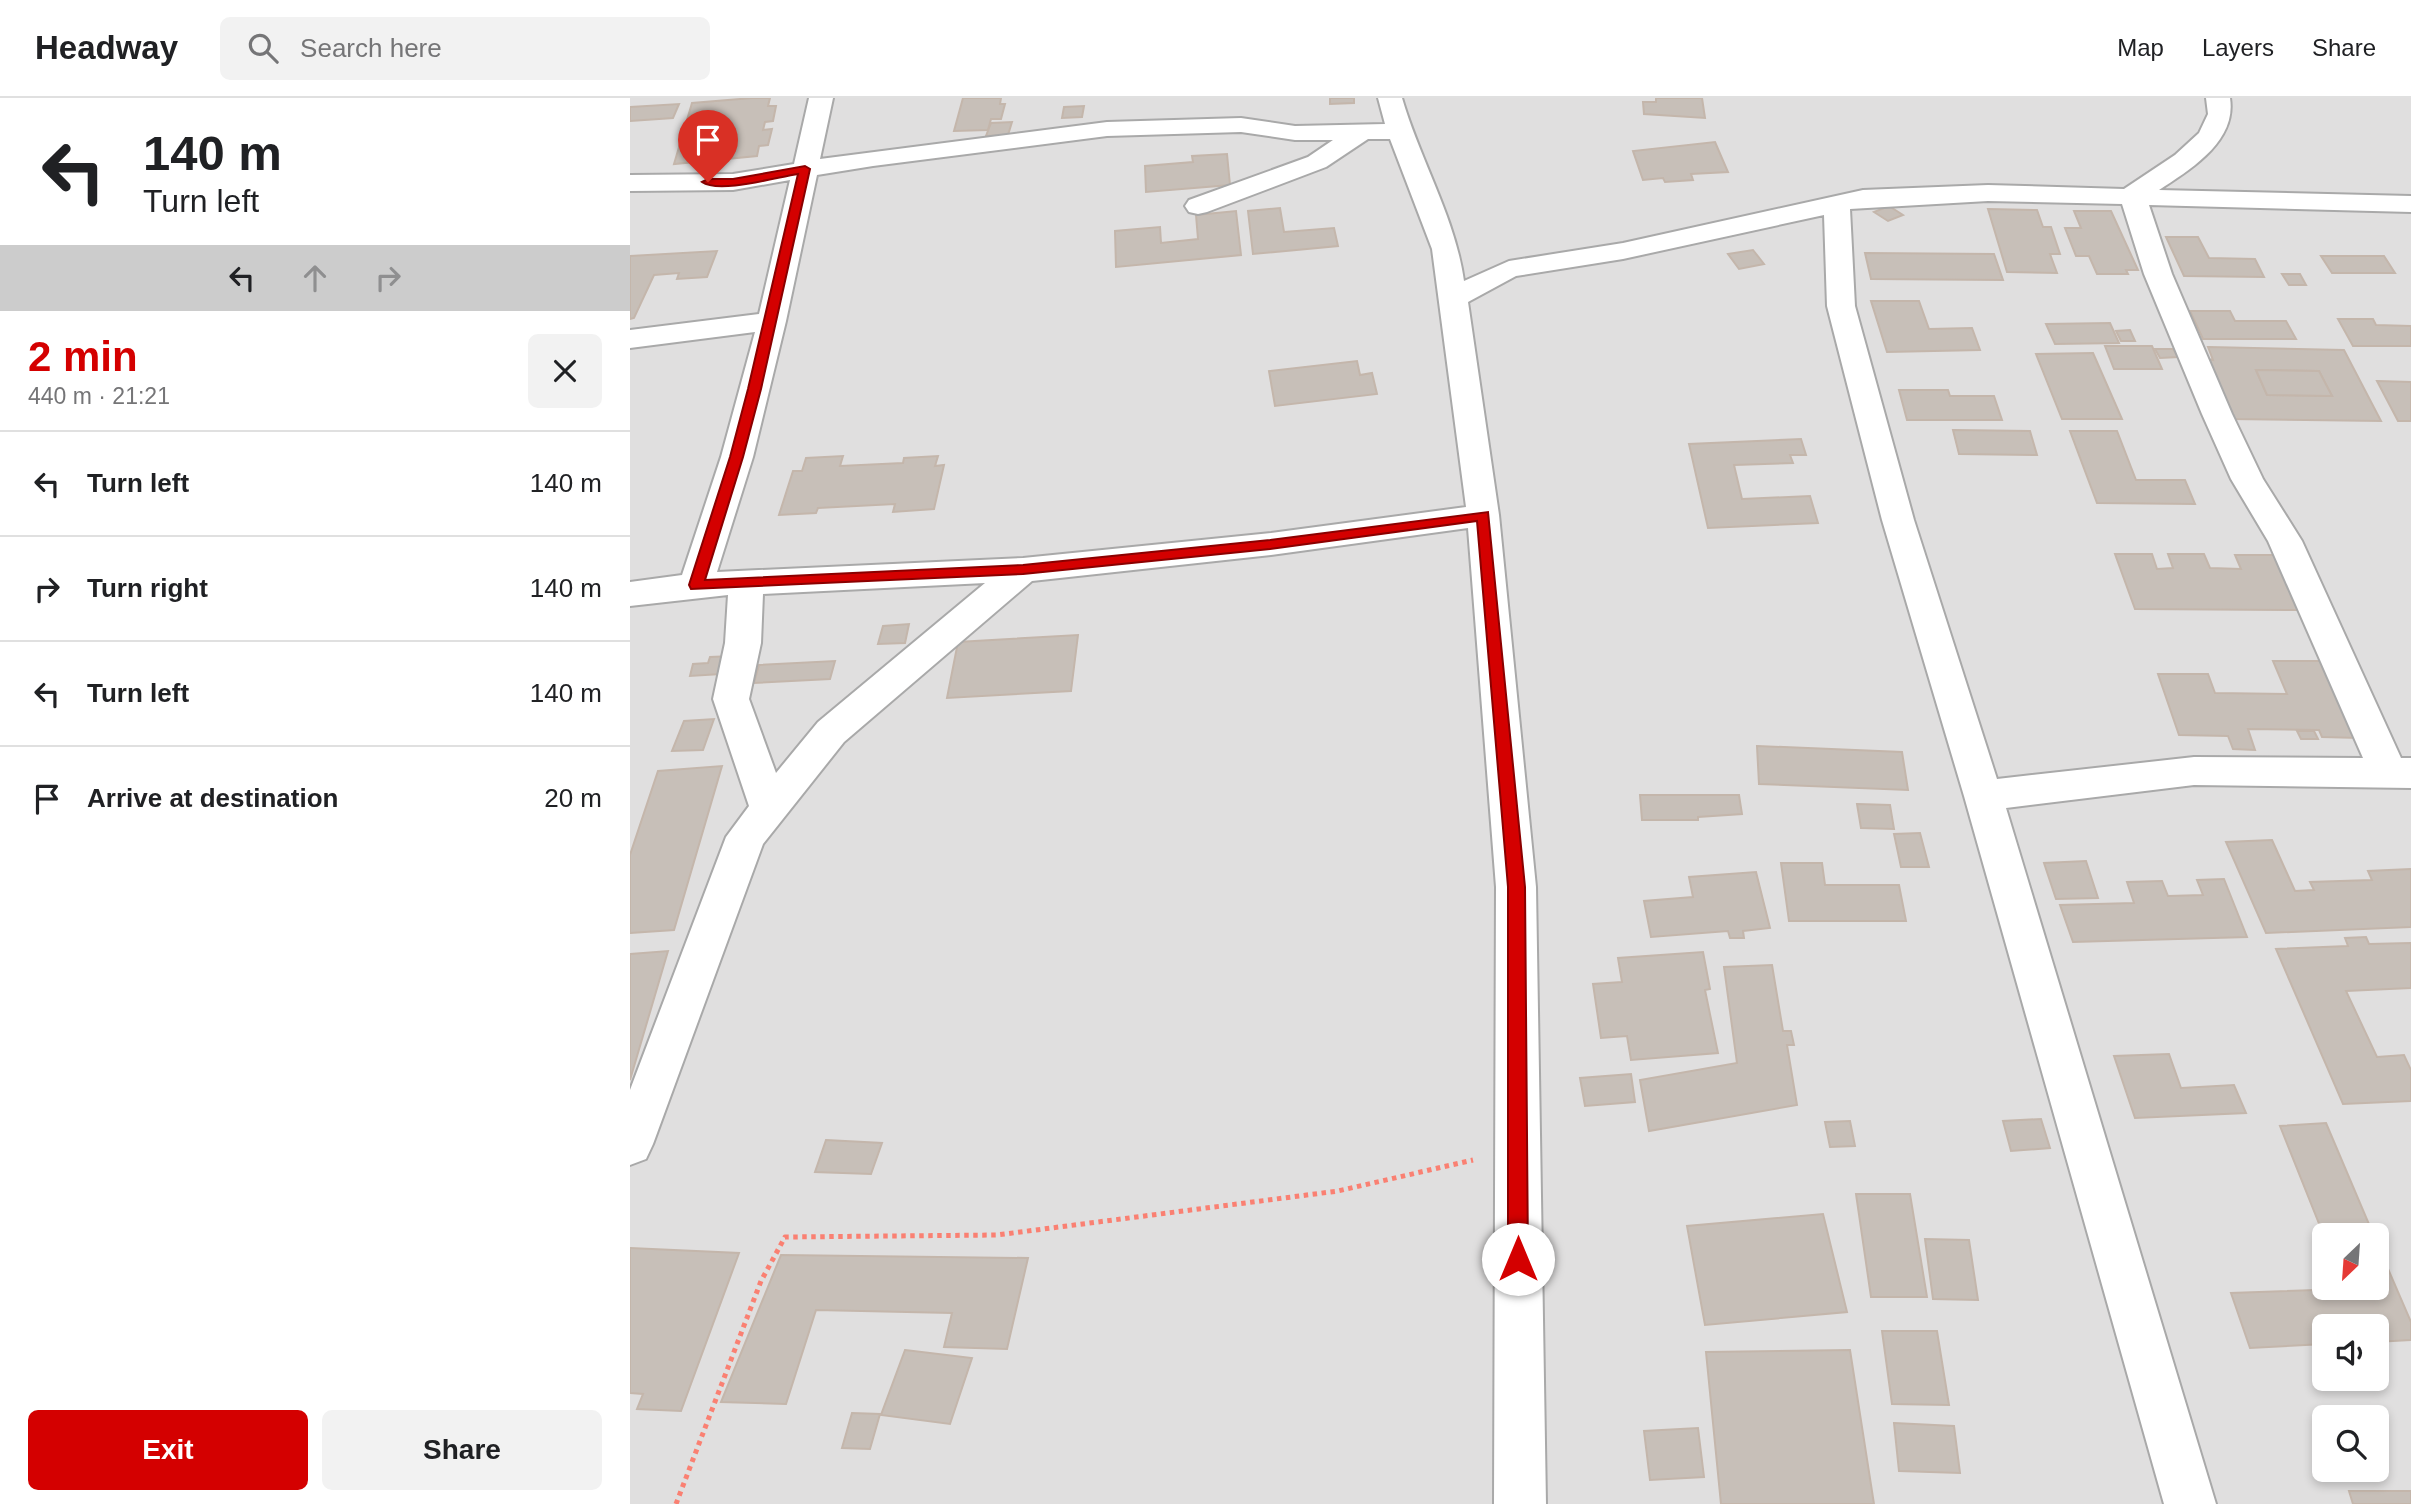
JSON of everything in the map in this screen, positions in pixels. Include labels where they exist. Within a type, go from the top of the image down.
[{"type":"street","points":[[696,585],[737,457],[772,321],[821,98]]},
{"type":"street","points":[[2132,195],[2169,171],[2207,140],[2220,114],[2218,98]]},
{"type":"street","points":[[1198,206],[1317,162],[1360,133],[1394,115],[1446,249],[1483,515],[1516,887],[1520,1504]]},
{"type":"street","points":[[630,184],[733,182],[805,169],[1107,129],[1241,125],[1295,133],[1360,133]]},
{"type":"street","points":[[1454,299],[1509,269],[1623,251],[1863,198],[1988,193],[2411,204]]},
{"type":"street","points":[[1983,796],[2194,771],[2400,773],[2285,541],[2247,479],[2158,274],[2132,195]]},
{"type":"street","points":[[1837,204],[1841,306],[1898,520],[1983,796],[2190,1504]]},
{"type":"street","points":[[630,339],[772,321]]},
{"type":"street","points":[[630,594],[696,585],[746,585],[1023,570],[1270,544],[1483,515]]},
{"type":"street","points":[[630,1144],[746,837],[831,732],[1023,570]]},
{"type":"street","points":[[746,585],[743,643],[731,699],[769,809]]},
{"type":"path","points":[[676,1504],[761,1281],[785,1237],[997,1235],[1338,1191],[1518,1150]]},
{"type":"shaded area","points":[[630,98],[2411,98],[2411,1504],[630,1504]]},
{"type":"building","points":[[770,98],[768,106],[776,106],[773,121],[765,122],[763,130],[772,129],[768,145],[759,146],[757,156],[674,164],[692,103]]},
{"type":"building","points":[[963,98],[1001,98],[1000,104],[1005,104],[1001,119],[991,119],[988,130],[954,131]]},
{"type":"building","points":[[1330,98],[1354,98],[1354,103],[1330,104]]},
{"type":"building","points":[[1656,98],[1702,98],[1705,118],[1644,114],[1643,102],[1656,102]]},
{"type":"building","points":[[679,104],[673,118],[630,121],[630,107]]},
{"type":"building","points":[[1084,106],[1082,117],[1062,118],[1064,107]]},
{"type":"building","points":[[1012,122],[1008,135],[986,136],[991,123]]},
{"type":"building","points":[[1715,142],[1728,172],[1691,174],[1693,180],[1643,180],[1633,151]]},
{"type":"building","points":[[1227,154],[1230,185],[1146,192],[1145,166],[1193,162],[1192,156]]},
{"type":"building","points":[[1889,206],[1903,215],[1888,221],[1874,212]]},
{"type":"building","points":[[1280,208],[1284,232],[1334,228],[1338,246],[1253,254],[1248,211]]},
{"type":"building","points":[[1988,209],[2037,210],[2043,227],[2051,227],[2060,254],[2050,254],[2057,273],[2007,272]]},
{"type":"building","points":[[1236,211],[1241,255],[1116,267],[1115,231],[1160,227],[1161,243],[1198,239],[1196,215]]},
{"type":"building","points":[[2074,211],[2111,211],[2138,270],[2126,270],[2128,274],[2097,274],[2089,256],[2076,256],[2065,228],[2081,228]]},
{"type":"building","points":[[2166,237],[2198,237],[2209,258],[2255,259],[2264,277],[2184,276]]},
{"type":"building","points":[[1753,250],[1764,264],[1739,269],[1728,254]]},
{"type":"building","points":[[717,251],[707,277],[677,279],[679,273],[654,275],[634,318],[630,319],[630,256]]},
{"type":"building","points":[[1865,253],[1994,254],[2003,280],[1871,279]]},
{"type":"building","points":[[2321,256],[2384,256],[2395,273],[2332,273]]},
{"type":"building","points":[[2282,274],[2300,274],[2306,285],[2289,285]]},
{"type":"building","points":[[1871,301],[1919,301],[1929,329],[1972,328],[1980,350],[1887,352]]},
{"type":"building","points":[[2190,311],[2230,311],[2235,321],[2286,321],[2296,339],[2203,339]]},
{"type":"building","points":[[2338,319],[2373,319],[2376,325],[2411,326],[2411,346],[2353,346]]},
{"type":"building","points":[[2110,323],[2119,343],[2055,344],[2046,324]]},
{"type":"building","points":[[2130,330],[2135,341],[2121,341],[2116,331]]},
{"type":"building","points":[[2105,346],[2152,346],[2162,369],[2114,369]]},
{"type":"building","points":[[2208,347],[2344,350],[2381,421],[2231,419],[2206,359],[2213,360]],"holes":[[[2256,370],[2319,371],[2332,396],[2267,395]]]},
{"type":"building","points":[[2155,349],[2173,349],[2178,357],[2160,358]]},
{"type":"building","points":[[2093,353],[2122,419],[2062,419],[2036,354]]},
{"type":"building","points":[[1357,361],[1360,375],[1372,373],[1377,394],[1275,406],[1269,371]]},
{"type":"building","points":[[2256,370],[2319,371],[2332,396],[2267,395]]},
{"type":"building","points":[[2377,381],[2411,382],[2411,421],[2398,421]]},
{"type":"building","points":[[1899,390],[1948,390],[1950,396],[1994,396],[2002,420],[1907,420]]},
{"type":"building","points":[[1953,430],[2030,431],[2037,455],[1959,454]]},
{"type":"building","points":[[2070,431],[2117,431],[2136,480],[2185,480],[2195,504],[2097,503]]},
{"type":"building","points":[[1801,439],[1806,455],[1790,455],[1793,463],[1734,465],[1742,499],[1810,496],[1818,523],[1708,528],[1689,444]]},
{"type":"building","points":[[843,456],[840,466],[903,463],[904,458],[938,456],[935,466],[944,465],[934,509],[893,512],[895,504],[818,508],[816,513],[779,515],[793,471],[802,471],[806,458]]},
{"type":"building","points":[[2115,554],[2152,554],[2157,569],[2173,568],[2168,554],[2204,554],[2210,568],[2241,569],[2235,555],[2275,555],[2301,610],[2135,609]]},
{"type":"building","points":[[909,624],[905,643],[878,644],[883,626]]},
{"type":"building","points":[[1078,635],[1071,691],[947,698],[958,642]]},
{"type":"building","points":[[732,656],[721,674],[690,676],[693,664],[708,663],[710,657]]},
{"type":"building","points":[[835,661],[830,679],[754,683],[759,665]]},
{"type":"building","points":[[2273,661],[2325,661],[2359,738],[2322,737],[2319,730],[2248,729],[2255,750],[2233,749],[2228,736],[2179,735],[2158,674],[2208,674],[2215,693],[2287,694]]},
{"type":"building","points":[[714,719],[703,750],[672,751],[684,721]]},
{"type":"building","points":[[2297,731],[2314,731],[2318,739],[2301,739]]},
{"type":"building","points":[[1757,746],[1902,752],[1908,790],[1759,784]]},
{"type":"building","points":[[722,766],[674,930],[630,933],[630,855],[658,771]]},
{"type":"building","points":[[1640,795],[1739,795],[1742,814],[1698,817],[1698,820],[1642,820]]},
{"type":"building","points":[[1857,804],[1890,805],[1894,829],[1861,828]]},
{"type":"building","points":[[1920,833],[1929,867],[1901,867],[1894,834]]},
{"type":"building","points":[[2272,840],[2295,891],[2314,890],[2310,882],[2372,880],[2368,871],[2411,869],[2411,927],[2266,933],[2226,842]]},
{"type":"building","points":[[2086,861],[2098,898],[2056,899],[2044,863]]},
{"type":"building","points":[[1781,863],[1822,863],[1825,885],[1899,885],[1906,921],[1789,921]]},
{"type":"building","points":[[1756,872],[1770,928],[1743,931],[1744,938],[1730,938],[1728,931],[1651,937],[1644,901],[1693,897],[1689,877]]},
{"type":"building","points":[[2224,879],[2247,937],[2073,942],[2060,905],[2134,903],[2127,882],[2162,881],[2168,896],[2203,895],[2197,880]]},
{"type":"building","points":[[2366,937],[2369,944],[2411,943],[2411,988],[2346,991],[2377,1057],[2404,1055],[2411,1070],[2411,1101],[2343,1104],[2276,949],[2348,946],[2345,938]]},
{"type":"building","points":[[668,951],[630,1080],[630,954]]},
{"type":"building","points":[[1703,952],[1710,989],[1705,990],[1718,1053],[1631,1060],[1627,1036],[1601,1038],[1593,984],[1622,982],[1618,958]]},
{"type":"building","points":[[1772,965],[1783,1031],[1791,1031],[1794,1045],[1787,1045],[1797,1105],[1649,1131],[1640,1080],[1737,1063],[1724,967]]},
{"type":"building","points":[[2169,1054],[2181,1088],[2234,1085],[2246,1113],[2135,1118],[2114,1056]]},
{"type":"building","points":[[1631,1074],[1635,1102],[1585,1106],[1580,1078]]},
{"type":"building","points":[[2041,1119],[2050,1148],[2011,1151],[2003,1121]]},
{"type":"building","points":[[1850,1121],[1855,1146],[1830,1147],[1825,1122]]},
{"type":"building","points":[[2326,1123],[2368,1223],[2319,1223],[2280,1126]]},
{"type":"building","points":[[826,1140],[882,1143],[871,1174],[815,1172]]},
{"type":"building","points":[[1856,1194],[1910,1194],[1927,1297],[1871,1297]]},
{"type":"building","points":[[1823,1214],[1847,1312],[1705,1325],[1687,1226]]},
{"type":"building","points":[[1925,1239],[1969,1240],[1978,1300],[1933,1299]]},
{"type":"building","points":[[630,1248],[739,1253],[681,1411],[637,1409],[643,1394],[630,1393]]},
{"type":"building","points":[[781,1255],[1028,1258],[1007,1349],[944,1347],[952,1313],[816,1310],[786,1404],[721,1402]]},
{"type":"building","points":[[2389,1271],[2411,1322],[2411,1340],[2389,1341],[2389,1314],[2312,1314],[2312,1345],[2250,1348],[2231,1293],[2312,1290],[2312,1300],[2389,1300]]},
{"type":"building","points":[[1882,1331],[1937,1331],[1949,1405],[1892,1404]]},
{"type":"building","points":[[905,1350],[972,1358],[950,1424],[881,1415]]},
{"type":"building","points":[[1850,1350],[1874,1504],[1721,1504],[1706,1352]]},
{"type":"building","points":[[852,1413],[880,1414],[870,1449],[842,1448]]},
{"type":"building","points":[[1894,1423],[1954,1426],[1960,1473],[1899,1471]]},
{"type":"building","points":[[1698,1428],[1704,1477],[1650,1480],[1644,1431]]},
{"type":"building","points":[[2349,1491],[2411,1491],[2411,1504],[2353,1504]]},
{"type":"route","points":[[708,182],[733,182],[805,169],[755,389],[737,457],[696,585],[746,585],[1023,570],[1270,544],[1483,515],[1516,887],[1518,1259]]}]
